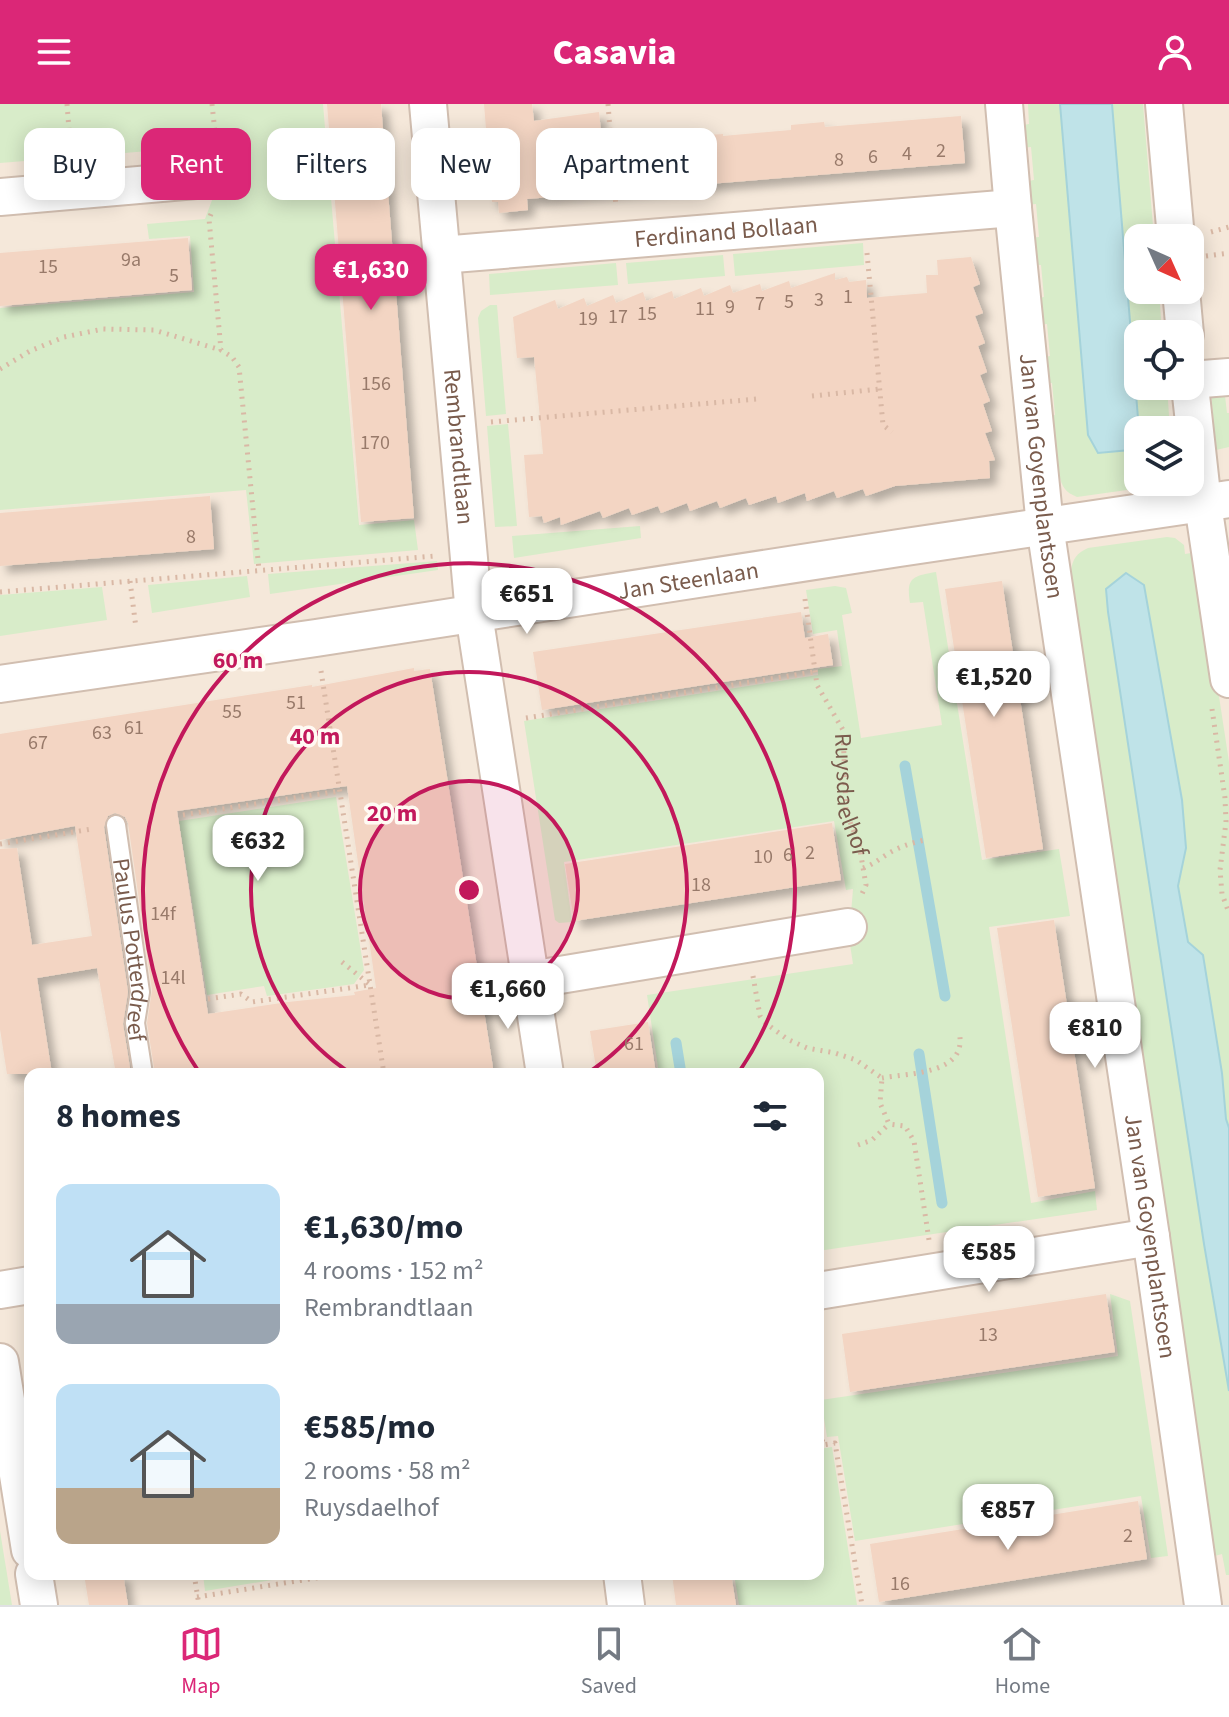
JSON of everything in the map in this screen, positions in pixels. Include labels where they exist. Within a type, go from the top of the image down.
[{"type":"street","name":"Rembrandtlaan","points":[[428,104],[474,614],[544,1068]]},
{"type":"street","name":"Jan van Goyenplantsoen","points":[[1004,104],[1045,526],[1203,1605]]},
{"type":"street","points":[[1164,104],[1175,224]]},
{"type":"street","points":[[0,197],[24,195]]},
{"type":"street","name":"Ferdinand Bollaan","points":[[441,255],[1013,208]]},
{"type":"street","points":[[1204,379],[1229,377]]},
{"type":"street","points":[[1193,400],[1216,502],[1220,693]]},
{"type":"street","name":"Jan Steenlaan","points":[[0,684],[1216,502]]},
{"type":"street","points":[[530,980],[848,927]]},
{"type":"street","points":[[824,1290],[1151,1237]]},
{"type":"street","points":[[0,1290],[24,1286]]},
{"type":"street","points":[[0,1362],[24,1512]]},
{"type":"street","points":[[35,1580],[39,1605]]},
{"type":"street","points":[[623,1580],[626,1605]]},
{"type":"lane","name":"Paulus Potterdreef","points":[[116,825],[140,992],[135,1023],[142,1068]]},
{"type":"path","points":[[67,104],[69,128]]},
{"type":"path","points":[[608,104],[618,240]]},
{"type":"path","points":[[216,200],[209,219],[221,350]]},
{"type":"path","points":[[871,218],[874,239],[867,250],[883,425],[892,432]]},
{"type":"path","points":[[0,369],[30,351],[64,337],[103,329],[154,330],[221,350],[232,357],[239,367],[259,570]]},
{"type":"path","points":[[812,396],[880,389]]},
{"type":"path","points":[[458,425],[757,399]]},
{"type":"path","points":[[0,592],[468,553]]},
{"type":"path","name":"Ruysdaelhof","points":[[800,564],[817,685],[843,730],[846,812],[859,844],[866,885],[848,927]]},
{"type":"path","points":[[130,581],[141,663]]},
{"type":"path","points":[[316,638],[383,1068]]},
{"type":"path","points":[[518,719],[814,672]]},
{"type":"path","points":[[1220,693],[1226,822],[1220,870],[1222,894],[1229,913]]},
{"type":"path","points":[[183,815],[340,791]]},
{"type":"path","points":[[0,844],[116,825]]},
{"type":"path","points":[[863,868],[911,843],[925,840]]},
{"type":"path","points":[[747,943],[760,1016],[787,1039],[807,1048],[856,1060],[882,1078],[948,1064],[960,1047],[959,1032]]},
{"type":"path","points":[[342,962],[370,985]]},
{"type":"path","points":[[208,999],[241,994],[252,1002],[370,985]]},
{"type":"path","points":[[882,1078],[880,1103],[889,1124]]},
{"type":"path","points":[[858,1145],[872,1140],[889,1124]]},
{"type":"path","points":[[889,1124],[905,1126],[914,1141],[934,1272]]},
{"type":"path","points":[[824,1445],[835,1443],[862,1605]]},
{"type":"path","points":[[195,1580],[199,1605]]},
{"type":"path","points":[[197,1597],[303,1580]]},
{"type":"shaded area","points":[[0,104],[1229,104],[1229,1605],[0,1605]]},
{"type":"green space","points":[[0,104],[323,104],[325,128],[267,128],[267,200],[331,200],[359,525],[414,520],[418,550],[254,564],[246,490],[0,510],[0,308],[194,292],[190,236],[149,239],[147,224],[205,219],[212,200],[251,200],[251,128],[141,128],[141,152],[125,153],[125,128],[24,128],[24,161],[0,163]]},
{"type":"green space","points":[[1028,104],[1060,104],[1088,435],[1124,448],[1124,490],[1077,497],[1065,488],[1059,474],[1048,474],[1043,417],[1055,415],[1052,383],[1040,384],[1038,358],[1050,356],[1047,324],[1035,325],[1033,299],[1044,297],[1041,265],[1030,265],[1028,238],[1039,237],[1036,204],[1024,205],[1023,182],[1034,180],[1031,147],[1020,148],[1018,126],[1029,124]]},
{"type":"green space","points":[[1112,104],[1143,104],[1153,224],[1124,224],[1124,249]]},
{"type":"green space","points":[[863,243],[864,265],[735,276],[733,254]]},
{"type":"green space","points":[[723,255],[725,276],[628,284],[626,263]]},
{"type":"green space","points":[[616,263],[618,285],[490,295],[489,274]]},
{"type":"green space","points":[[1129,304],[1160,304],[1161,320],[1130,320]]},
{"type":"green space","points":[[490,305],[497,305],[506,414],[486,416],[478,318],[481,311]]},
{"type":"green space","points":[[1224,387],[1229,413],[1229,447],[1216,450],[1211,391]]},
{"type":"green space","points":[[1137,400],[1168,400],[1169,416],[1138,416]]},
{"type":"green space","points":[[508,424],[517,526],[495,527],[487,426]]},
{"type":"green space","points":[[640,526],[641,538],[514,558],[512,536]]},
{"type":"green space","points":[[1175,538],[1184,545],[1185,554],[1197,552],[1229,762],[1229,1128],[1222,1073],[1188,942],[1178,886],[1186,848],[1182,800],[1144,586],[1126,573],[1204,1244],[1229,1391],[1229,1575],[1226,1575],[1222,1554],[1211,1557],[1062,572],[1071,572],[1076,557],[1088,548]]},
{"type":"green space","points":[[437,561],[438,570],[270,594],[268,574]]},
{"type":"green space","points":[[936,572],[982,860],[1059,849],[1070,916],[989,927],[1031,1203],[1095,1191],[1097,1210],[824,1250],[824,1068],[658,1068],[647,995],[853,964],[849,938],[853,889],[846,890],[834,821],[564,862],[572,922],[559,923],[555,920],[524,721],[818,675],[818,669],[842,666],[837,630],[813,634],[806,590],[835,586],[846,588],[852,613],[842,615],[861,738],[942,725],[923,602],[910,603],[910,583],[921,575]]},
{"type":"green space","points":[[247,576],[250,597],[152,613],[148,585]]},
{"type":"green space","points":[[102,587],[107,620],[0,636],[0,595]]},
{"type":"green space","points":[[336,797],[364,970],[354,984],[267,996],[264,986],[207,995],[179,821]]},
{"type":"green space","points":[[1110,1294],[1130,1301],[1168,1556],[1151,1558],[1141,1496],[855,1541],[838,1436],[827,1437],[824,1400],[1118,1356]]},
{"type":"green space","points":[[832,1447],[857,1605],[739,1605],[735,1580],[824,1580],[824,1448]]},
{"type":"green space","points":[[0,1531],[12,1605],[0,1605]]},
{"type":"green space","points":[[204,1580],[272,1580],[205,1591]]},
{"type":"water","points":[[1060,104],[1112,104],[1124,249],[1124,304],[1129,304],[1130,320],[1124,320],[1124,400],[1137,400],[1138,416],[1124,416],[1124,451],[1098,453],[1088,435]]},
{"type":"water","points":[[1126,573],[1144,585],[1182,800],[1186,848],[1178,886],[1188,942],[1203,955],[1229,1128],[1229,1391],[1108,612],[1106,589]]},
{"type":"building","points":[[327,104],[381,104],[383,128],[329,128]]},
{"type":"building","points":[[484,104],[532,104],[534,121],[599,112],[601,128],[536,128],[536,198],[527,199],[528,210],[499,213],[498,202],[492,200],[520,200],[520,128],[486,128]]},
{"type":"building","points":[[961,116],[965,163],[717,183],[717,134],[791,130],[791,125],[824,122],[825,127]]},
{"type":"building","points":[[335,200],[389,200],[414,518],[361,522]]},
{"type":"building","points":[[188,238],[192,290],[0,306],[0,253]]},
{"type":"building","points":[[971,257],[980,284],[973,287],[983,313],[975,316],[985,343],[978,346],[987,372],[980,375],[990,401],[983,404],[992,431],[985,433],[995,460],[989,461],[990,478],[895,486],[866,496],[863,489],[837,498],[834,491],[807,501],[805,493],[778,503],[776,496],[749,505],[746,498],[720,508],[717,501],[690,511],[687,503],[661,513],[658,506],[632,515],[629,508],[603,518],[600,511],[561,525],[560,517],[544,523],[542,516],[529,517],[524,455],[543,454],[534,357],[517,358],[513,317],[555,300],[558,309],[584,298],[587,306],[613,295],[616,303],[643,292],[646,301],[672,291],[674,299],[701,288],[704,296],[730,285],[733,293],[760,284],[762,291],[789,281],[791,288],[835,273],[835,280],[847,277],[849,282],[866,280],[867,298],[927,293],[926,275],[938,275],[937,260]]},
{"type":"building","points":[[210,496],[214,549],[0,566],[0,513]]},
{"type":"building","points":[[1002,581],[1043,849],[986,858],[945,589]]},
{"type":"building","points":[[801,612],[805,638],[828,634],[833,665],[542,710],[533,652]]},
{"type":"building","points":[[414,668],[414,671],[430,669],[493,1068],[154,1068],[147,1023],[152,990],[128,823],[125,817],[115,813],[108,816],[104,827],[128,992],[123,1024],[130,1068],[115,1068],[97,968],[37,978],[51,1068],[24,1068],[24,1074],[7,1074],[0,1029],[0,849],[17,848],[32,945],[92,936],[75,826],[0,840],[0,734]],"holes":[[[347,786],[376,988],[354,992],[355,995],[208,1014],[177,811]]]},
{"type":"building","points":[[832,823],[841,880],[574,921],[565,864]]},
{"type":"building","points":[[1054,920],[1095,1188],[1038,1197],[997,928]]},
{"type":"building","points":[[648,1022],[655,1068],[596,1068],[590,1031]]},
{"type":"building","points":[[1106,1294],[1115,1352],[850,1392],[842,1334]]},
{"type":"building","points":[[1138,1501],[1147,1559],[879,1602],[870,1544]]},
{"type":"building","points":[[85,1580],[124,1580],[128,1605],[89,1605]]},
{"type":"building","points":[[673,1580],[732,1580],[736,1605],[676,1605]]},
{"type":"waterway","points":[[905,766],[945,996]]},
{"type":"waterway","points":[[676,1043],[680,1068]]},
{"type":"waterway","points":[[919,1054],[942,1203]]}]
